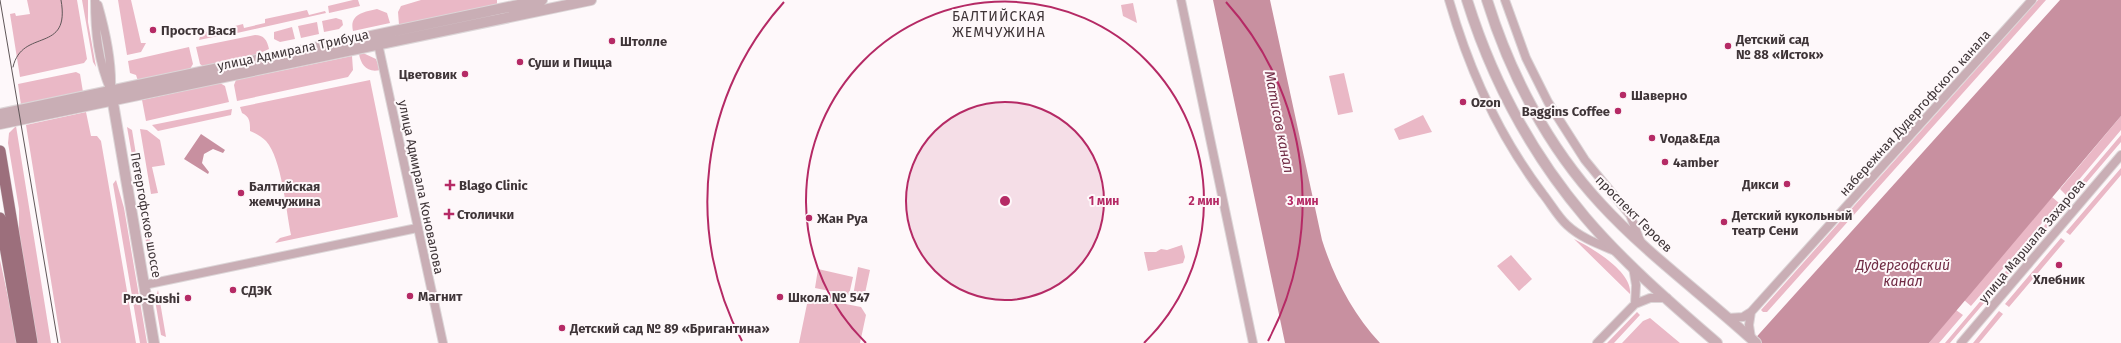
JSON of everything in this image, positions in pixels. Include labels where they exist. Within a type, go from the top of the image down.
[{"type":"main road","points":[[0,151],[32,343]]},
{"type":"main road","points":[[0,218],[22,343]]},
{"type":"street","name":"Петергофское шоссе","points":[[95,0],[105,30],[112,68],[111,91],[154,343]]},
{"type":"street","name":"улица Адмирала Трибуца","points":[[0,114],[542,0]]},
{"type":"street","name":"улица Адмирала Трибуца","points":[[0,124],[113,102],[591,0]]},
{"type":"street","points":[[1181,0],[1253,343]]},
{"type":"street","points":[[1449,0],[1460,36],[1474,73],[1497,120],[1526,170],[1566,224],[1584,238],[1618,252]]},
{"type":"street","points":[[1467,0],[1490,64],[1526,135],[1550,173],[1581,212],[1618,252],[1666,298],[1717,343]]},
{"type":"street","name":"проспект Героев","points":[[1487,0],[1507,56],[1541,123],[1567,162],[1601,203],[1641,243],[1754,340]]},
{"type":"street","points":[[1505,0],[1520,46],[1545,96],[1585,160],[1626,209],[1641,243]]},
{"type":"street","name":"набережная Дудергофского канала","points":[[1751,312],[2032,0]]},
{"type":"street","name":"улица Адмирала Коновалова","points":[[376,35],[443,343]]},
{"type":"street","name":"улица Маршала Захарова","points":[[1960,343],[2121,155]]},
{"type":"street","points":[[144,284],[417,228]]},
{"type":"street","points":[[1632,266],[1636,285],[1635,304]]},
{"type":"street","points":[[1597,343],[1635,304],[1650,298],[1666,298]]},
{"type":"street","points":[[1728,318],[1742,317],[1751,312]]},
{"type":"street","points":[[1751,312],[1749,325],[1754,340]]},
{"type":"shaded area","points":[[27,0],[77,0],[87,59],[84,63],[20,77],[10,14],[15,13],[16,16],[30,14]]},
{"type":"shaded area","points":[[82,0],[88,0],[88,22],[96,67],[93,62]]},
{"type":"shaded area","points":[[118,0],[131,0],[141,43],[146,43],[141,52],[127,55]]},
{"type":"shaded area","points":[[358,0],[360,6],[329,13],[328,6]]},
{"type":"shaded area","points":[[421,0],[497,0],[497,4],[399,25],[398,12],[401,6]]},
{"type":"shaded area","points":[[2038,0],[2046,0],[1767,312],[1763,312],[1761,310]]},
{"type":"shaded area","points":[[1133,3],[1137,23],[1123,16],[1121,5]]},
{"type":"shaded area","points":[[377,9],[387,13],[390,23],[353,31],[352,25],[355,17]]},
{"type":"shaded area","points":[[307,10],[309,15],[325,11],[326,13],[237,33],[235,26],[243,24],[244,28],[265,23],[265,19]]},
{"type":"shaded area","points":[[336,18],[342,20],[343,25],[339,29],[324,32],[322,21]]},
{"type":"shaded area","points":[[317,22],[319,34],[301,38],[298,26]]},
{"type":"shaded area","points":[[227,27],[228,34],[199,40],[201,33]]},
{"type":"shaded area","points":[[292,27],[295,39],[280,42],[274,39],[274,32]]},
{"type":"shaded area","points":[[255,35],[261,36],[265,39],[269,49],[249,58],[204,67],[200,64],[196,47]]},
{"type":"shaded area","points":[[189,47],[193,64],[190,69],[138,81],[136,75],[130,73],[128,61]]},
{"type":"shaded area","points":[[363,53],[376,59],[380,70],[375,71],[368,69],[363,65],[359,54]]},
{"type":"shaded area","points":[[352,56],[353,70],[348,77],[237,101],[234,85],[236,80]]},
{"type":"shaded area","points":[[76,72],[80,74],[83,92],[21,105],[18,84]]},
{"type":"shaded area","points":[[1344,73],[1353,112],[1338,115],[1329,76]]},
{"type":"shaded area","points":[[370,80],[398,217],[275,243],[280,238],[291,235],[280,172],[271,149],[266,141],[250,131],[249,120],[247,116],[242,113],[240,107]]},
{"type":"shaded area","points":[[220,83],[225,86],[229,102],[146,121],[142,100]]},
{"type":"shaded area","points":[[232,109],[231,115],[158,131],[152,125]]},
{"type":"shaded area","points":[[86,112],[91,136],[97,136],[101,141],[136,343],[61,343],[26,125]]},
{"type":"shaded area","points":[[1423,115],[1432,132],[1399,140],[1394,129]]},
{"type":"shaded area","points":[[2121,116],[2121,130],[2066,195],[2060,189]]},
{"type":"shaded area","points":[[16,126],[51,343],[36,343],[19,242],[19,209],[8,143],[9,133]]},
{"type":"shaded area","points":[[127,127],[132,130],[144,203],[140,201]]},
{"type":"shaded area","points":[[140,129],[147,130],[160,140],[165,165],[152,167],[158,193],[151,194]]},
{"type":"shaded area","points":[[2121,135],[2121,142],[1950,343],[1945,343]]},
{"type":"shaded area","points":[[2121,168],[2121,175],[2070,235],[2066,232]]},
{"type":"shaded area","points":[[116,180],[124,208],[147,343],[140,343],[113,184]]},
{"type":"shaded area","points":[[2052,197],[2059,203],[1971,306],[1964,300]]},
{"type":"shaded area","points":[[148,228],[156,274],[152,271],[144,232]]},
{"type":"shaded area","points":[[2061,238],[2065,241],[2009,307],[2005,304]]},
{"type":"shaded area","points":[[1574,239],[1591,248],[1618,269],[1625,277],[1629,286],[1630,294]]},
{"type":"shaded area","points":[[1182,245],[1185,257],[1183,263],[1148,271],[1144,252],[1156,252],[1161,249],[1167,250]]},
{"type":"shaded area","points":[[1511,255],[1532,279],[1519,291],[1497,266]]},
{"type":"shaded area","points":[[0,260],[18,343],[0,343]]},
{"type":"shaded area","points":[[858,267],[870,270],[864,298],[853,296]]},
{"type":"shaded area","points":[[818,269],[853,277],[849,295],[815,288]]},
{"type":"shaded area","points":[[158,290],[166,337],[161,335],[155,300]]},
{"type":"shaded area","points":[[815,298],[861,307],[866,315],[860,343],[799,343],[807,304]]},
{"type":"shaded area","points":[[1956,310],[1963,315],[1939,343],[1929,343]]},
{"type":"shaded area","points":[[1999,311],[2003,314],[1979,343],[1973,343]]},
{"type":"shaded area","points":[[1637,312],[1640,315],[1614,343],[1607,343]]},
{"type":"shaded area","points":[[1650,318],[1680,343],[1622,343],[1643,321]]},
{"type":"water","name":"Матисов канал","points":[[1213,0],[1270,0],[1322,240],[1332,268],[1345,295],[1361,320],[1380,343],[1285,343]]},
{"type":"water","name":"Дудергофский канал","points":[[2060,0],[2121,0],[2121,116],[1929,343],[1751,343]]},
{"type":"water","name":"Балтийская жемчужина","points":[[201,134],[225,150],[223,153],[213,149],[204,154],[202,163],[209,172],[208,174],[184,159]]},
{"type":"tram line","points":[[0,0],[58,343]]},
{"type":"tram line","points":[[13,67],[18,55],[26,47],[53,35],[59,28],[62,17],[61,0]]},
{"type":"place","name":"Просто Вася","points":[[153,30]]},
{"type":"place","name":"Штолле","points":[[612,41]]},
{"type":"place","name":"Детский сад № 88 «Исток»","points":[[1728,46]]},
{"type":"place","name":"Суши и Пицца","points":[[520,62]]},
{"type":"place","name":"Цветовик","points":[[465,74]]},
{"type":"place","name":"Шаверно","points":[[1623,95]]},
{"type":"place","name":"Ozon","points":[[1463,102]]},
{"type":"place","name":"Baggins Coffee","points":[[1618,111]]},
{"type":"place","name":"Vода&Еда","points":[[1652,138]]},
{"type":"place","name":"4amber","points":[[1665,162]]},
{"type":"place","name":"Дикси","points":[[1787,184]]},
{"type":"place","name":"Blago Clinic","points":[[450,185]]},
{"type":"place","name":"Балтийская жемчужина","points":[[241,193]]},
{"type":"place","name":"Столички","points":[[449,214]]},
{"type":"place","name":"Жан Руа","points":[[809,218]]},
{"type":"place","name":"Детский кукольный театр Сени","points":[[1724,222]]},
{"type":"place","name":"Хлебник","points":[[2059,265]]},
{"type":"place","name":"СДЭК","points":[[233,290]]},
{"type":"place","name":"Магнит","points":[[410,296]]},
{"type":"place","name":"Школа № 547","points":[[780,297]]},
{"type":"place","name":"Pro-Sushi","points":[[188,298]]},
{"type":"place","name":"Детский сад № 89 «Бригантина»","points":[[562,328]]},
{"type":"district","name":"БАЛТИЙСКАЯ ЖЕМЧУЖИНА","points":[[999,24]]}]
